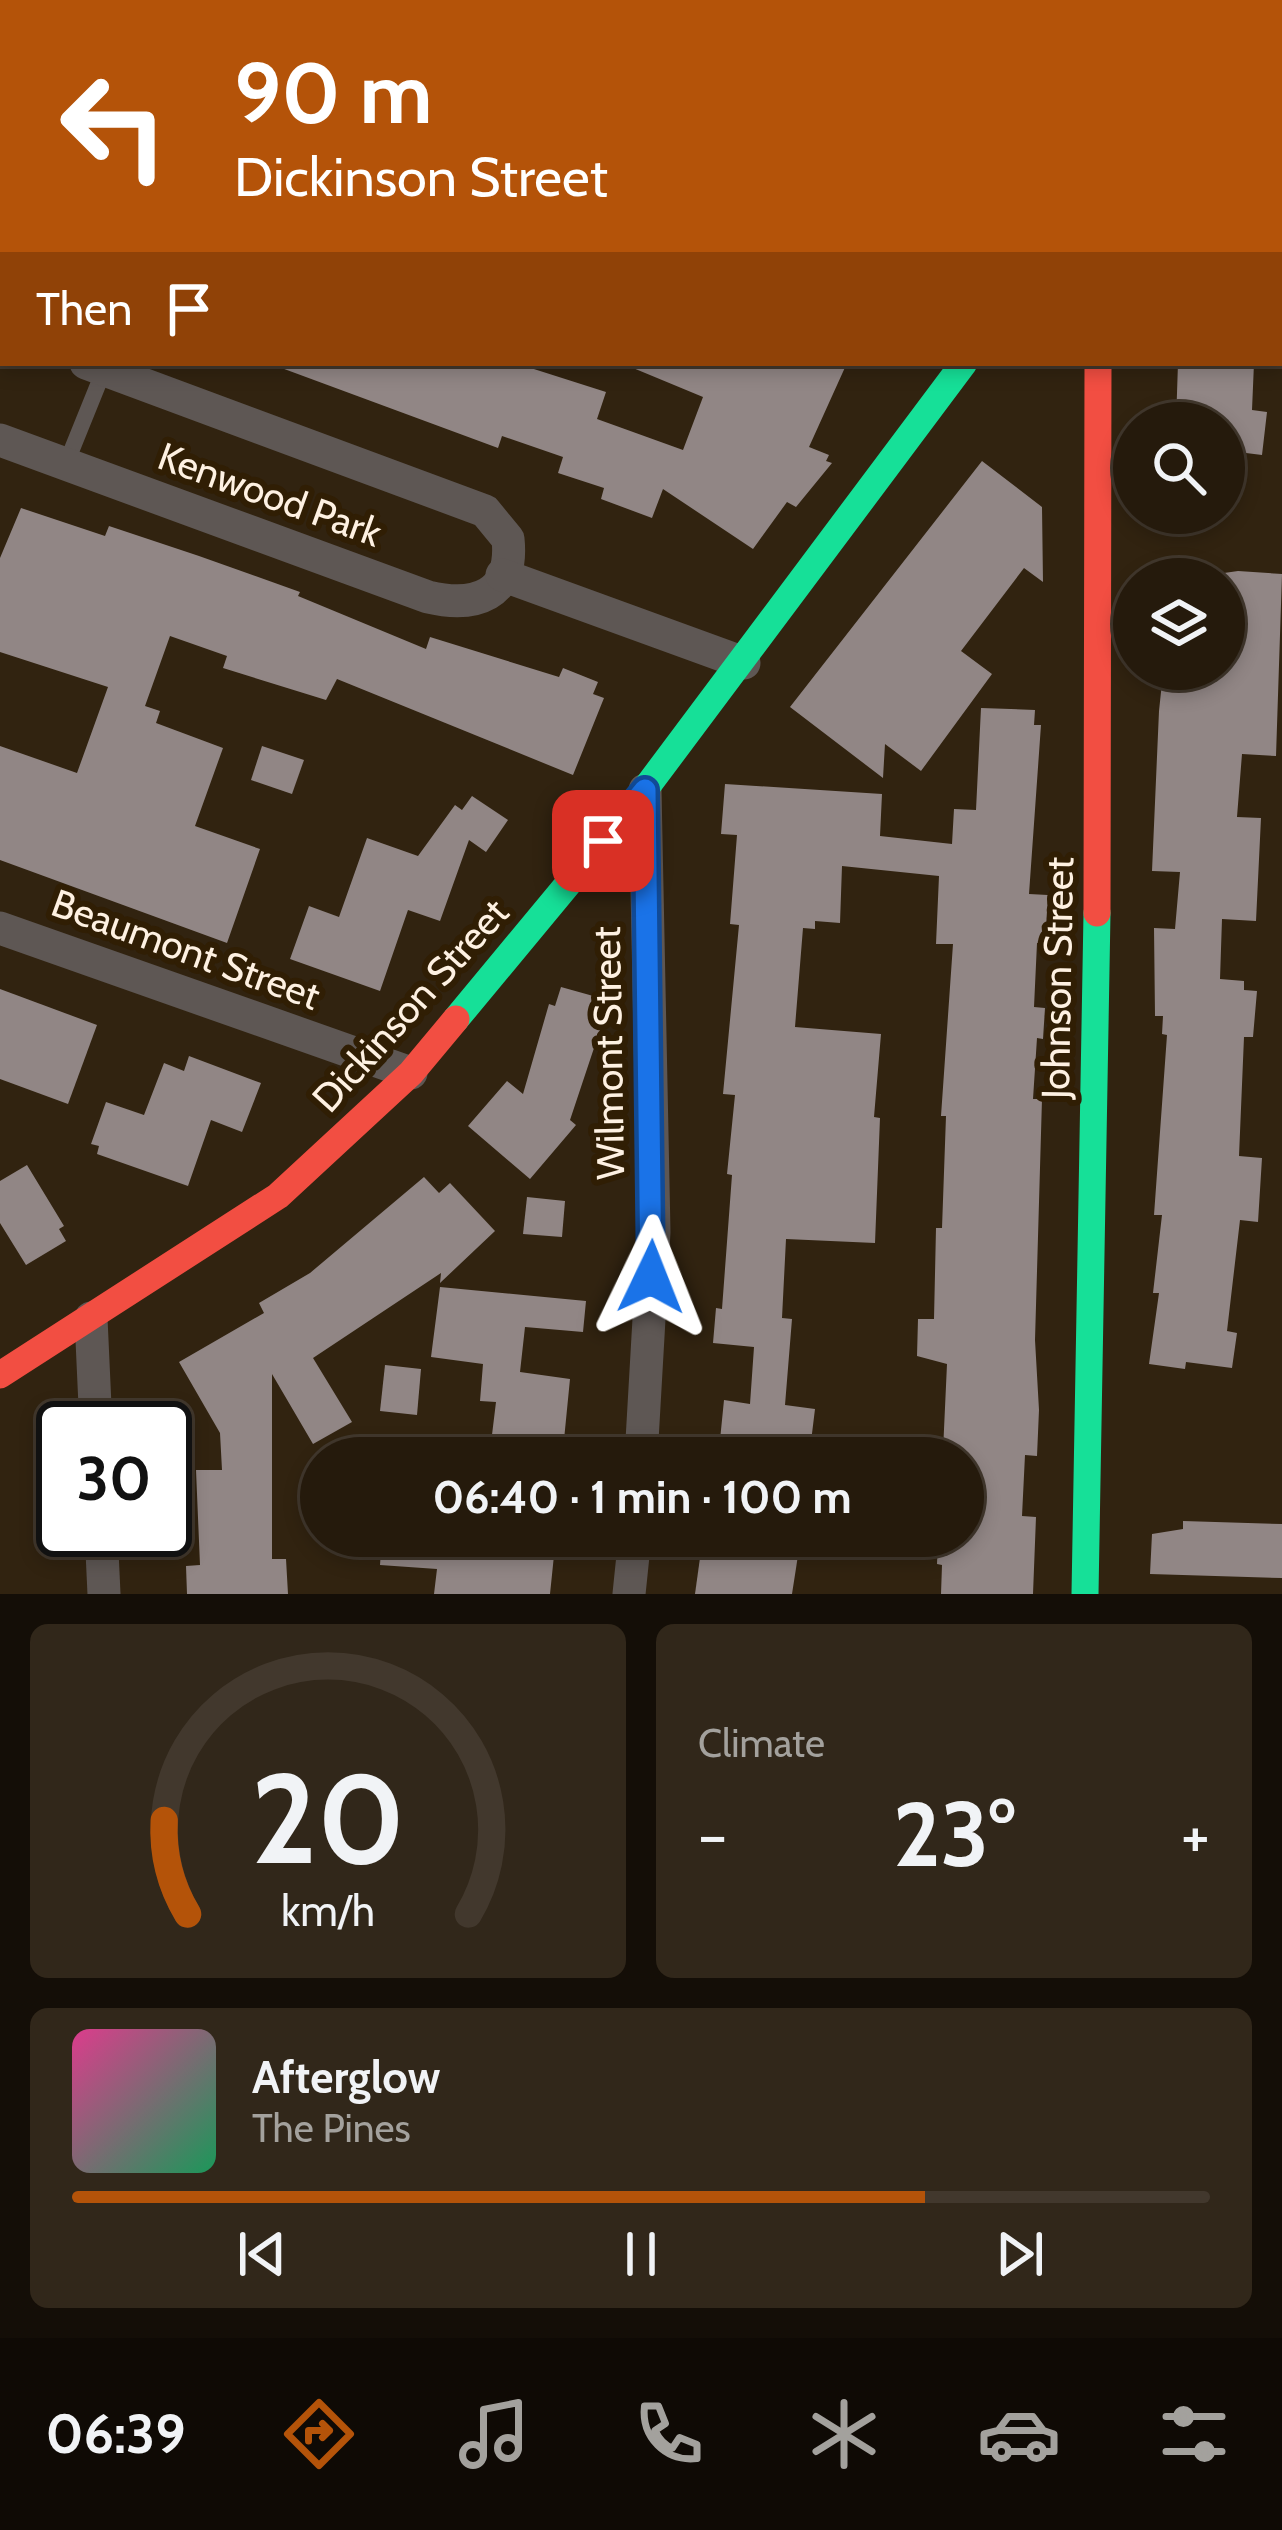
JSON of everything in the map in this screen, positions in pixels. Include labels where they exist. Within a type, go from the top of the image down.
[{"type":"main road","name":"Dickinson Street","points":[[0,1375],[278,1196],[411,1073],[744,663],[962,366]]},
{"type":"main road","name":"Johnson Street","points":[[1084,1594],[1098,877],[1098,366]]},
{"type":"street","name":"Kenwood Park","points":[[0,440],[428,597],[469,603],[494,589],[502,575],[508,539],[485,511],[95,366]]},
{"type":"street","points":[[502,575],[744,663]]},
{"type":"street","name":"Wilmont Street","points":[[642,1437],[653,1232],[645,790]]},
{"type":"street","name":"Beaumont Street","points":[[0,928],[411,1073]]},
{"type":"street","points":[[91,1318],[95,1401]]},
{"type":"street","points":[[102,1557],[104,1594]]},
{"type":"street","points":[[629,1594],[633,1557]]},
{"type":"lane","points":[[66,464],[95,366]]},
{"type":"building","points":[[276,366],[524,366],[606,392],[597,419],[683,450],[703,397],[628,366],[846,366],[809,447],[829,455],[826,461],[832,463],[796,507],[787,502],[753,549],[663,489],[652,518],[601,499],[604,488],[558,473],[563,457],[502,436],[498,448]]},
{"type":"building","points":[[1178,366],[1254,366],[1252,410],[1267,412],[1262,455],[1246,453],[1245,459],[1245,402],[1177,402]]},
{"type":"building","points":[[982,461],[1042,507],[1043,582],[1024,568],[961,651],[992,674],[921,771],[885,744],[883,778],[790,707]]},
{"type":"building","points":[[21,508],[105,536],[109,526],[199,556],[300,592],[298,596],[426,649],[430,637],[559,677],[563,668],[598,682],[593,694],[604,698],[573,775],[337,679],[326,700],[223,668],[227,656],[170,636],[145,706],[160,711],[156,723],[223,748],[195,826],[260,849],[227,943],[0,860],[0,746],[77,773],[108,687],[0,652],[0,558]]},
{"type":"building","points":[[1245,571],[1282,574],[1276,756],[1242,754],[1237,817],[1261,818],[1256,921],[1222,919],[1220,979],[1244,981],[1244,990],[1257,991],[1253,1037],[1244,1037],[1239,1156],[1262,1158],[1258,1222],[1240,1220],[1227,1331],[1237,1333],[1232,1368],[1186,1362],[1185,1369],[1149,1364],[1159,1293],[1153,1293],[1162,1215],[1154,1215],[1167,1035],[1162,1034],[1163,1016],[1155,1016],[1154,928],[1175,929],[1180,872],[1152,871],[1161,690],[1245,690]]},
{"type":"building","points":[[981,708],[1035,710],[1034,725],[1041,725],[1029,894],[1048,895],[1045,943],[1037,943],[1034,1007],[1045,1008],[1043,1039],[1037,1038],[1033,1099],[1042,1099],[1035,1340],[1039,1410],[1037,1456],[1025,1455],[1022,1516],[1036,1517],[1033,1594],[941,1594],[942,1565],[937,1564],[937,1557],[984,1557],[984,1437],[944,1437],[947,1364],[917,1356],[918,1319],[934,1319],[936,1228],[942,1228],[946,1116],[941,1116],[953,944],[936,944],[939,876],[842,866],[840,923],[815,921],[815,929],[803,928],[795,1027],[881,1034],[874,1117],[880,1118],[875,1243],[786,1239],[782,1318],[792,1319],[785,1405],[815,1409],[812,1437],[720,1437],[724,1400],[750,1404],[754,1347],[713,1343],[716,1308],[722,1309],[732,1175],[727,1174],[735,1095],[723,1094],[739,925],[730,924],[737,835],[721,834],[725,784],[882,794],[880,836],[952,844],[954,809],[976,810]]},
{"type":"building","points":[[262,746],[304,760],[292,794],[251,780]]},
{"type":"building","points":[[472,796],[508,820],[486,852],[469,840],[440,921],[408,910],[380,991],[290,959],[309,906],[339,917],[367,838],[418,856],[455,805],[462,810]]},
{"type":"building","points":[[561,987],[604,999],[597,1023],[602,1024],[570,1120],[576,1125],[530,1179],[468,1126],[507,1081],[523,1094],[549,1004],[555,1006]]},
{"type":"building","points":[[0,989],[97,1025],[68,1104],[0,1079]]},
{"type":"building","points":[[189,1056],[261,1083],[242,1132],[211,1120],[188,1186],[97,1154],[99,1146],[91,1144],[106,1102],[144,1115],[164,1063],[184,1071]]},
{"type":"building","points":[[27,1165],[64,1226],[59,1229],[66,1241],[26,1265],[0,1223],[0,1181]]},
{"type":"building","points":[[424,1177],[439,1193],[450,1183],[495,1231],[440,1283],[441,1273],[313,1358],[352,1422],[325,1437],[309,1437],[272,1374],[272,1559],[286,1559],[288,1594],[187,1594],[186,1566],[200,1565],[196,1470],[222,1470],[220,1433],[179,1362],[264,1313],[259,1303],[310,1273]]},
{"type":"building","points":[[527,1197],[565,1201],[562,1237],[523,1234]]},
{"type":"building","points":[[440,1287],[586,1301],[583,1332],[525,1327],[520,1372],[570,1379],[564,1437],[492,1437],[496,1402],[480,1401],[483,1364],[431,1357]]},
{"type":"building","points":[[385,1365],[421,1369],[417,1415],[380,1411]]},
{"type":"building","points":[[1183,1521],[1282,1524],[1282,1578],[1150,1574],[1152,1534],[1183,1529]]},
{"type":"building","points":[[381,1557],[554,1557],[550,1594],[434,1594],[437,1569],[380,1565]]},
{"type":"building","points":[[700,1557],[798,1557],[792,1594],[695,1594]]},
{"type":"traffic: fast","points":[[456,1019],[631,808],[962,366]]},
{"type":"traffic: fast","points":[[1085,1594],[1097,913]]},
{"type":"traffic: jam","points":[[1097,913],[1098,366]]},
{"type":"traffic: jam","points":[[0,1375],[278,1196],[411,1073],[456,1019]]},
{"type":"route","points":[[603,841],[645,790],[651,1277]]}]
